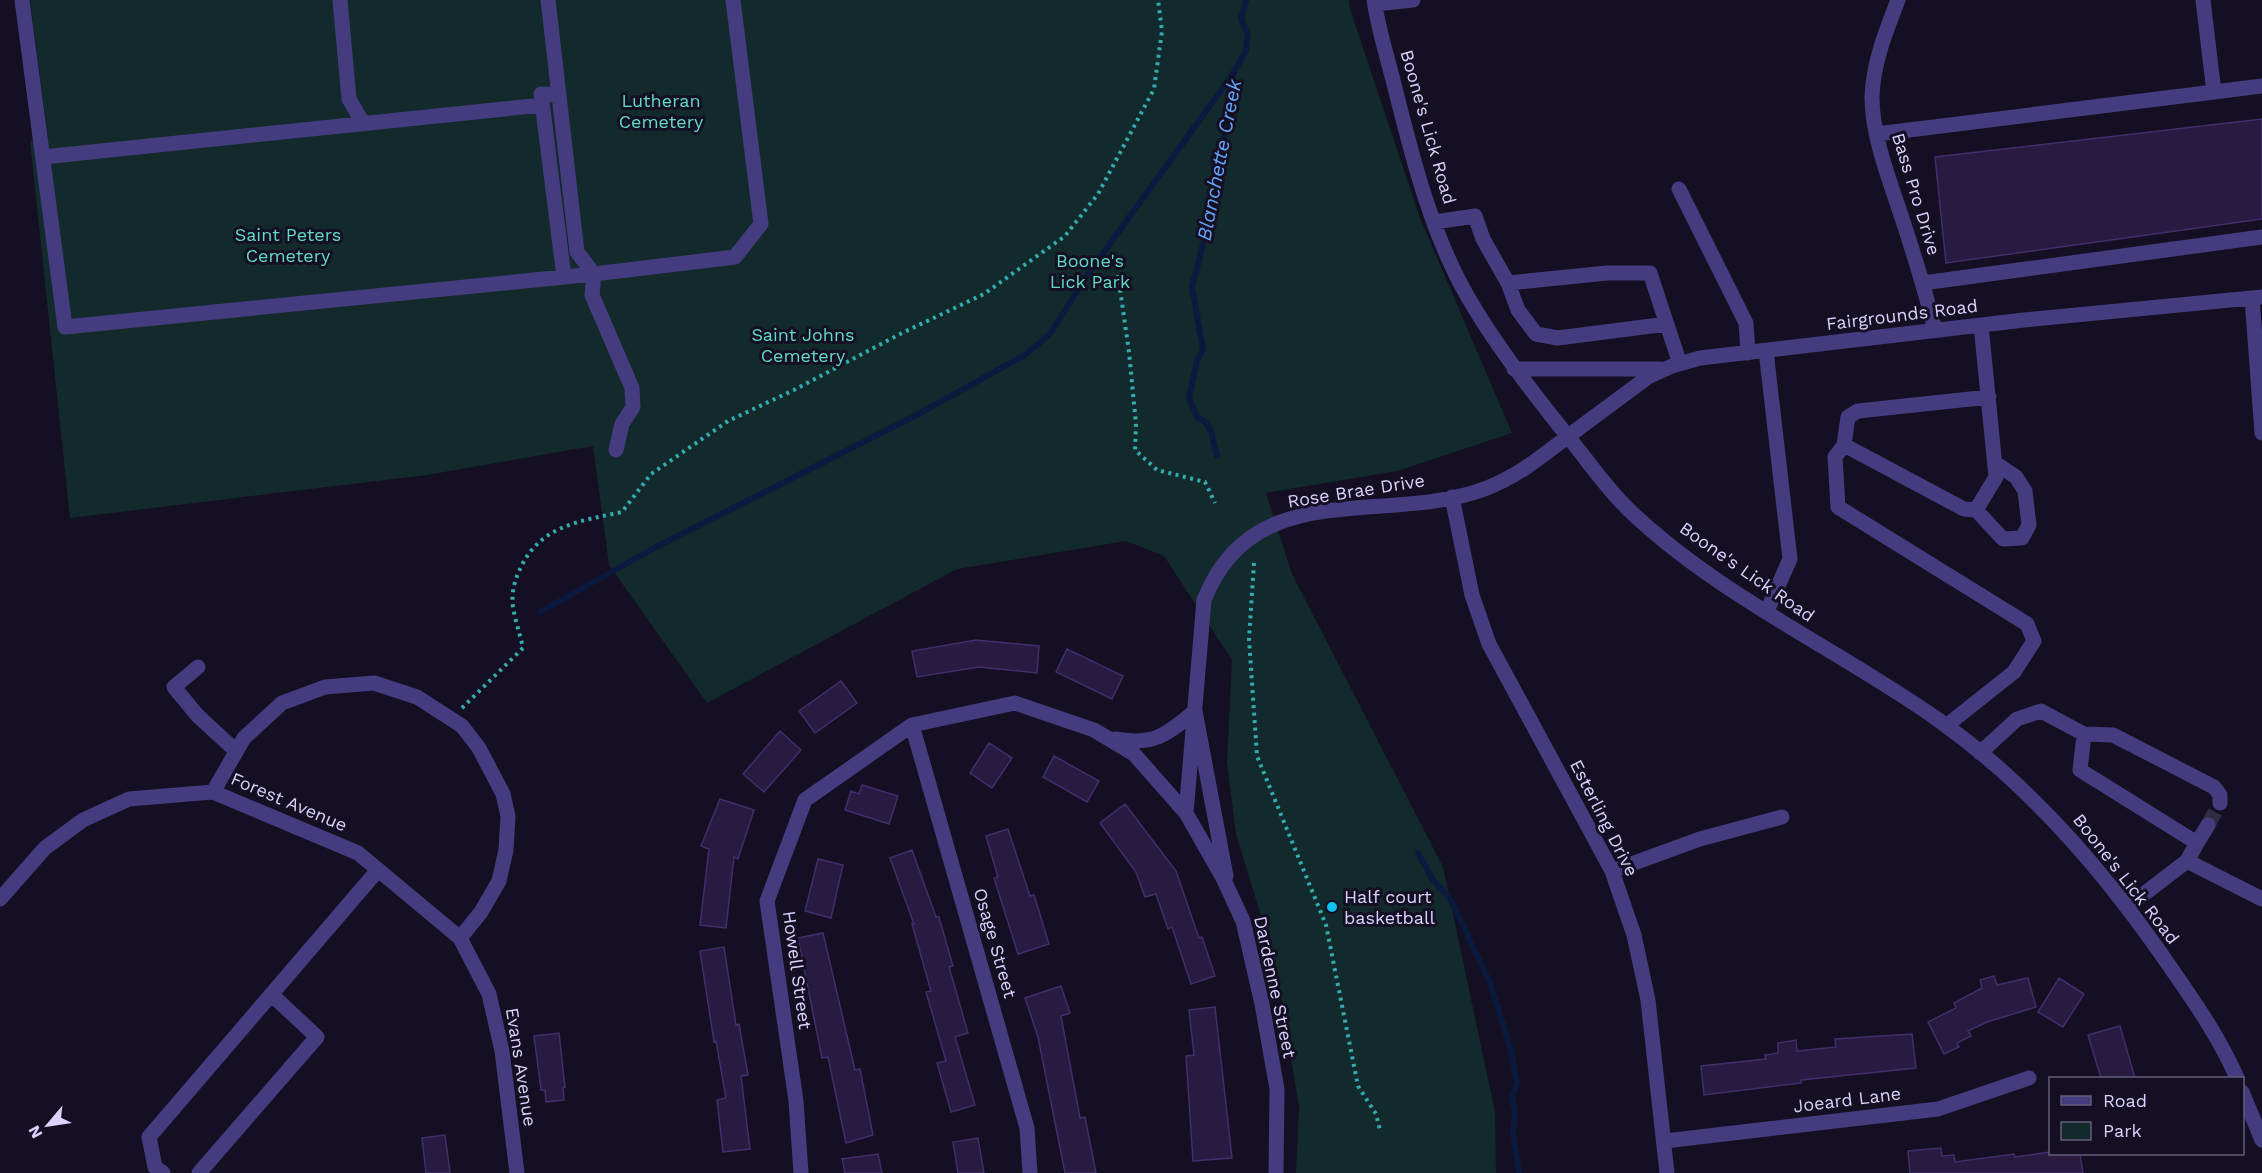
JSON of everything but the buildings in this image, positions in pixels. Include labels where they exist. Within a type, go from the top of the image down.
[{"type":"street","points":[[22,0],[65,327],[594,274],[735,257],[761,224],[733,0]]},
{"type":"street","points":[[340,0],[349,99],[363,123]]},
{"type":"street","points":[[548,0],[578,252],[594,274],[592,295],[632,388],[633,407],[622,424],[616,450]]},
{"type":"street","points":[[1374,2],[1413,0]]},
{"type":"street","name":"Bass Pro Drive","points":[[1898,0],[1878,56],[1872,97],[1877,134],[1887,174],[1923,284],[1935,330]]},
{"type":"street","points":[[2203,0],[2214,92]]},
{"type":"street","name":"Boone's Lick Road","points":[[1374,2],[1414,162],[1435,222],[1467,297],[1514,369],[1628,510],[1696,565],[1946,726],[2055,820],[2127,907],[2193,1001],[2229,1059],[2237,1077]]},
{"type":"street","points":[[1877,134],[2262,86]]},
{"type":"street","points":[[559,95],[541,94],[564,277]]},
{"type":"street","points":[[43,157],[542,105]]},
{"type":"street","points":[[1679,189],[1746,323],[1748,353]]},
{"type":"street","points":[[1435,222],[1475,216],[1483,239],[1508,283],[1518,310],[1536,334],[1558,338],[1667,324]]},
{"type":"street","points":[[1923,284],[2262,237]]},
{"type":"street","points":[[1508,283],[1607,273],[1650,273],[1680,364]]},
{"type":"street","points":[[2257,298],[2262,433]]},
{"type":"street","name":"Fairgrounds Road","points":[[1568,436],[1648,377],[1663,369],[1700,358],[1981,325],[2257,298]]},
{"type":"street","points":[[1976,510],[1996,477],[1981,325]]},
{"type":"street","points":[[1766,351],[1790,560],[1767,611]]},
{"type":"street","points":[[1514,369],[1663,369]]},
{"type":"street","points":[[1946,726],[2014,672],[2034,640],[2027,624],[1838,507],[1835,457],[1844,445],[1848,417],[1858,411],[1989,397]]},
{"type":"street","name":"Rose Brae Drive","points":[[1186,813],[1204,600],[1214,575],[1242,542],[1261,529],[1298,517],[1452,497],[1484,489],[1515,477],[1568,436]]},
{"type":"street","points":[[1844,445],[1964,509],[1976,510],[2003,539],[2022,538],[2029,525],[2025,491],[2016,477],[1995,463]]},
{"type":"street","name":"Esterling Drive","points":[[1452,497],[1472,595],[1489,644],[1612,871],[1634,935],[1648,1000],[1667,1173]]},
{"type":"street","points":[[198,667],[174,687],[196,715],[236,751]]},
{"type":"street","points":[[213,792],[244,738],[282,703],[325,687],[374,683],[417,698],[462,726],[479,748],[503,794],[508,816],[506,850],[500,881],[481,912],[460,938]]},
{"type":"street","name":"Dardenne Street","points":[[912,725],[1015,703],[1094,730],[1134,754],[1186,813],[1243,921],[1262,1004],[1277,1089],[1276,1173]]},
{"type":"street","points":[[1106,737],[1140,743],[1156,739],[1172,730],[1194,711],[1229,891]]},
{"type":"street","points":[[1980,753],[2017,719],[2041,711],[2084,734],[2113,735],[2133,745],[2214,787],[2220,795],[2220,803]]},
{"type":"street","name":"Howell Street","points":[[801,1173],[796,1101],[767,901],[805,801],[912,725]]},
{"type":"street","name":"Osage Street","points":[[912,725],[1027,1128],[1030,1173]]},
{"type":"street","points":[[2084,734],[2080,770],[2197,843]]},
{"type":"street","name":"Forest Avenue","points":[[0,899],[45,848],[83,820],[129,799],[213,792],[358,853],[460,938]]},
{"type":"street","points":[[1612,871],[1700,839],[1782,817]]},
{"type":"street","points":[[2127,907],[2187,861],[2208,825]]},
{"type":"street","points":[[2187,861],[2262,899]]},
{"type":"street","points":[[163,1173],[155,1167],[149,1137],[378,870]]},
{"type":"street","name":"Evans Avenue","points":[[460,938],[489,994],[502,1051],[517,1173]]},
{"type":"street","points":[[199,1173],[317,1036],[271,994]]},
{"type":"street","name":"Joeard Lane","points":[[1665,1141],[1938,1109],[2029,1078]]},
{"type":"street","points":[[2244,1097],[2262,1140]]},
{"type":"path","points":[[451,719],[523,648],[513,606],[514,582],[526,557],[544,535],[586,519],[622,512],[651,474],[728,421],[984,294],[1065,236],[1098,194],[1154,89],[1162,31],[1158,0]]},
{"type":"path","points":[[1118,275],[1136,424],[1135,450],[1156,470],[1205,482],[1215,503]]},
{"type":"path","points":[[1254,563],[1249,639],[1257,756],[1326,925],[1358,1086],[1376,1114],[1380,1130]]},
{"type":"green space","points":[[30,0],[1349,0],[1350,9],[1420,218],[1512,433],[1397,471],[1266,493],[1292,574],[1443,867],[1495,1112],[1496,1173],[1296,1173],[1299,1107],[1275,962],[1236,834],[1227,762],[1232,660],[1164,556],[1126,541],[957,569],[707,703],[609,565],[593,446],[427,475],[70,518],[30,141],[48,138]]},
{"type":"waterway","name":"Blanchette Creek","points":[[1217,456],[1211,431],[1205,422],[1197,417],[1189,398],[1197,360],[1203,350],[1192,287],[1216,194],[1233,74],[1246,50],[1248,35],[1241,19],[1246,0]]},
{"type":"waterway","points":[[540,612],[656,547],[911,418],[1025,355],[1050,334],[1088,274],[1233,74]]},
{"type":"waterway","name":"Blanchette Creek","points":[[1418,853],[1433,880],[1451,900],[1490,983],[1511,1050],[1517,1083],[1512,1097],[1515,1111],[1513,1133],[1519,1173]]},
{"type":"tunnel","points":[[2208,825],[2220,803]]},
{"type":"place","name":"Half court basketball","points":[[1332,907]]},
{"type":"park label","name":"Lutheran Cemetery","points":[[661,111]]},
{"type":"park label","name":"Saint Peters Cemetery","points":[[288,245]]},
{"type":"park label","name":"Boone's Lick Park","points":[[1090,271]]},
{"type":"park label","name":"Saint Johns Cemetery","points":[[803,345]]}]
